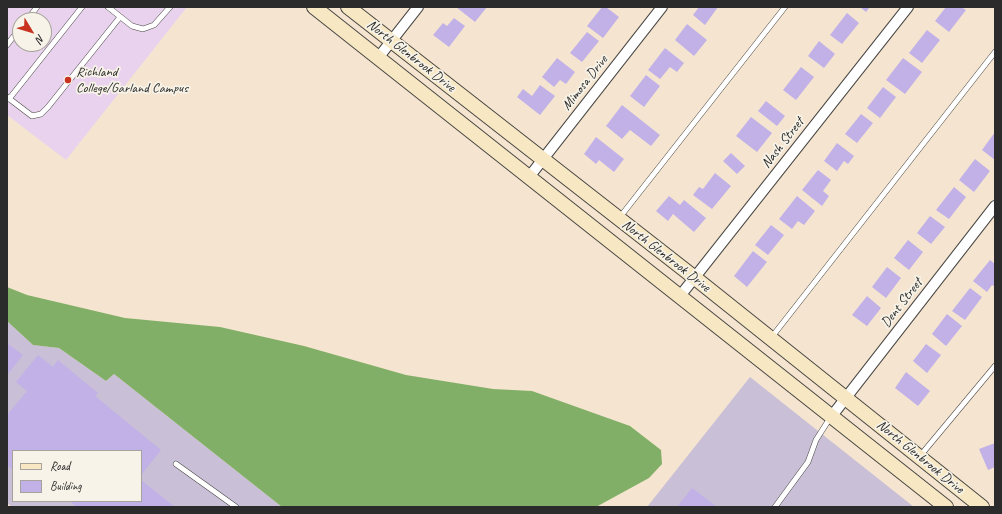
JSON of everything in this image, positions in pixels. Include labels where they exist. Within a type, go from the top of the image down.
[{"type":"main road","name":"North Glenbrook Drive","points":[[314,7],[680,296],[942,506]]},
{"type":"main road","name":"North Glenbrook Drive","points":[[348,7],[619,218],[982,507]]},
{"type":"street","points":[[378,58],[418,7]]},
{"type":"street","name":"Mimosa Drive","points":[[529,177],[662,7]]},
{"type":"street","name":"Nash Street","points":[[680,296],[908,7]]},
{"type":"street","name":"Dent Street","points":[[831,417],[995,206]]},
{"type":"lane","points":[[82,7],[8,98],[32,116],[41,114],[48,107],[120,16]]},
{"type":"lane","points":[[108,7],[137,28],[149,28],[154,25],[169,7]]},
{"type":"lane","points":[[619,218],[785,7]]},
{"type":"lane","points":[[770,339],[995,52]]},
{"type":"lane","points":[[920,457],[995,366]]},
{"type":"lane","points":[[775,507],[808,462],[816,440],[831,417]]},
{"type":"lane","points":[[176,464],[236,507]]},
{"type":"shaded area","name":"Richland College/Garland Campus","points":[[7,7],[187,7],[66,160],[7,115]]},
{"type":"shaded area","points":[[7,321],[33,345],[59,348],[106,381],[114,374],[282,507],[12,507],[7,503]]},
{"type":"shaded area","points":[[750,377],[914,507],[647,507]]},
{"type":"green space","points":[[7,287],[27,295],[125,318],[220,327],[304,346],[406,375],[493,389],[532,391],[630,426],[661,450],[662,464],[649,478],[596,507],[282,507],[114,374],[106,381],[59,348],[33,345],[7,321]]},
{"type":"building","points":[[456,7],[487,7],[475,22]]},
{"type":"building","points":[[602,7],[606,7],[619,17],[603,38],[587,26]]},
{"type":"building","points":[[699,7],[718,7],[705,25],[693,15]]},
{"type":"building","points":[[860,7],[870,7],[866,12]]},
{"type":"building","points":[[946,7],[961,7],[966,10],[949,32],[935,21]]},
{"type":"building","points":[[847,13],[859,23],[842,44],[830,35]]},
{"type":"building","points":[[454,18],[465,26],[449,47],[433,35],[443,23],[447,26]]},
{"type":"building","points":[[687,24],[707,40],[694,56],[675,40]]},
{"type":"building","points":[[927,30],[940,40],[922,63],[909,53]]},
{"type":"building","points":[[587,32],[599,41],[582,62],[570,53]]},
{"type":"building","points":[[819,41],[835,54],[824,68],[808,56]]},
{"type":"building","points":[[665,48],[684,63],[677,72],[670,67],[660,79],[648,70]]},
{"type":"building","points":[[557,58],[575,72],[566,84],[560,80],[554,87],[542,77]]},
{"type":"building","points":[[903,58],[922,72],[905,94],[886,80]]},
{"type":"building","points":[[801,67],[814,77],[796,100],[783,90]]},
{"type":"building","points":[[646,75],[660,86],[644,107],[630,96]]},
{"type":"building","points":[[540,85],[555,96],[540,115],[517,97],[523,89],[532,96]]},
{"type":"building","points":[[883,87],[896,97],[880,118],[867,108]]},
{"type":"building","points":[[766,101],[785,116],[777,126],[758,111]]},
{"type":"building","points":[[622,105],[660,135],[651,146],[630,130],[622,139],[606,126]]},
{"type":"building","points":[[861,114],[873,123],[857,143],[845,134]]},
{"type":"building","points":[[751,117],[772,133],[757,152],[736,136]]},
{"type":"building","points":[[995,132],[995,160],[982,150]]},
{"type":"building","points":[[596,137],[624,159],[614,172],[599,160],[596,164],[584,154]]},
{"type":"building","points":[[837,143],[854,156],[848,164],[844,161],[837,171],[824,161]]},
{"type":"building","points":[[731,153],[745,166],[737,174],[723,161]]},
{"type":"building","points":[[975,159],[990,171],[974,192],[959,180]]},
{"type":"building","points":[[818,170],[831,180],[823,191],[829,196],[822,206],[802,190]]},
{"type":"building","points":[[715,173],[731,186],[712,209],[693,195],[699,187],[703,189]]},
{"type":"building","points":[[954,187],[966,197],[949,219],[936,210]]},
{"type":"building","points":[[669,196],[680,205],[684,200],[706,218],[694,232],[673,214],[668,221],[656,211]]},
{"type":"building","points":[[797,196],[815,211],[804,225],[798,221],[792,229],[779,219]]},
{"type":"building","points":[[930,216],[945,227],[931,244],[917,233]]},
{"type":"building","points":[[771,225],[784,235],[768,255],[755,245]]},
{"type":"building","points":[[908,240],[923,252],[909,270],[894,258]]},
{"type":"building","points":[[753,251],[767,262],[747,287],[734,276]]},
{"type":"building","points":[[990,260],[995,264],[995,287],[992,285],[987,292],[973,281]]},
{"type":"building","points":[[887,267],[901,278],[886,298],[872,287]]},
{"type":"building","points":[[970,288],[982,297],[965,320],[952,311]]},
{"type":"building","points":[[867,296],[881,308],[867,326],[852,315]]},
{"type":"building","points":[[947,314],[962,326],[946,346],[932,334]]},
{"type":"building","points":[[7,343],[23,355],[7,375]]},
{"type":"building","points":[[926,344],[941,355],[927,373],[913,361]]},
{"type":"building","points":[[38,355],[53,367],[58,360],[98,393],[95,396],[161,450],[142,474],[142,450],[12,450],[12,469],[7,465],[7,415],[27,391],[16,382]]},
{"type":"building","points":[[906,372],[930,391],[918,406],[895,388]]},
{"type":"building","points":[[995,443],[995,467],[988,470],[979,449]]},
{"type":"building","points":[[142,481],[175,507],[77,507],[71,502],[142,502]]},
{"type":"building","points":[[692,488],[717,507],[677,507]]},
{"type":"place","name":"Richland College/Garland Campus","points":[[68,80]]}]
